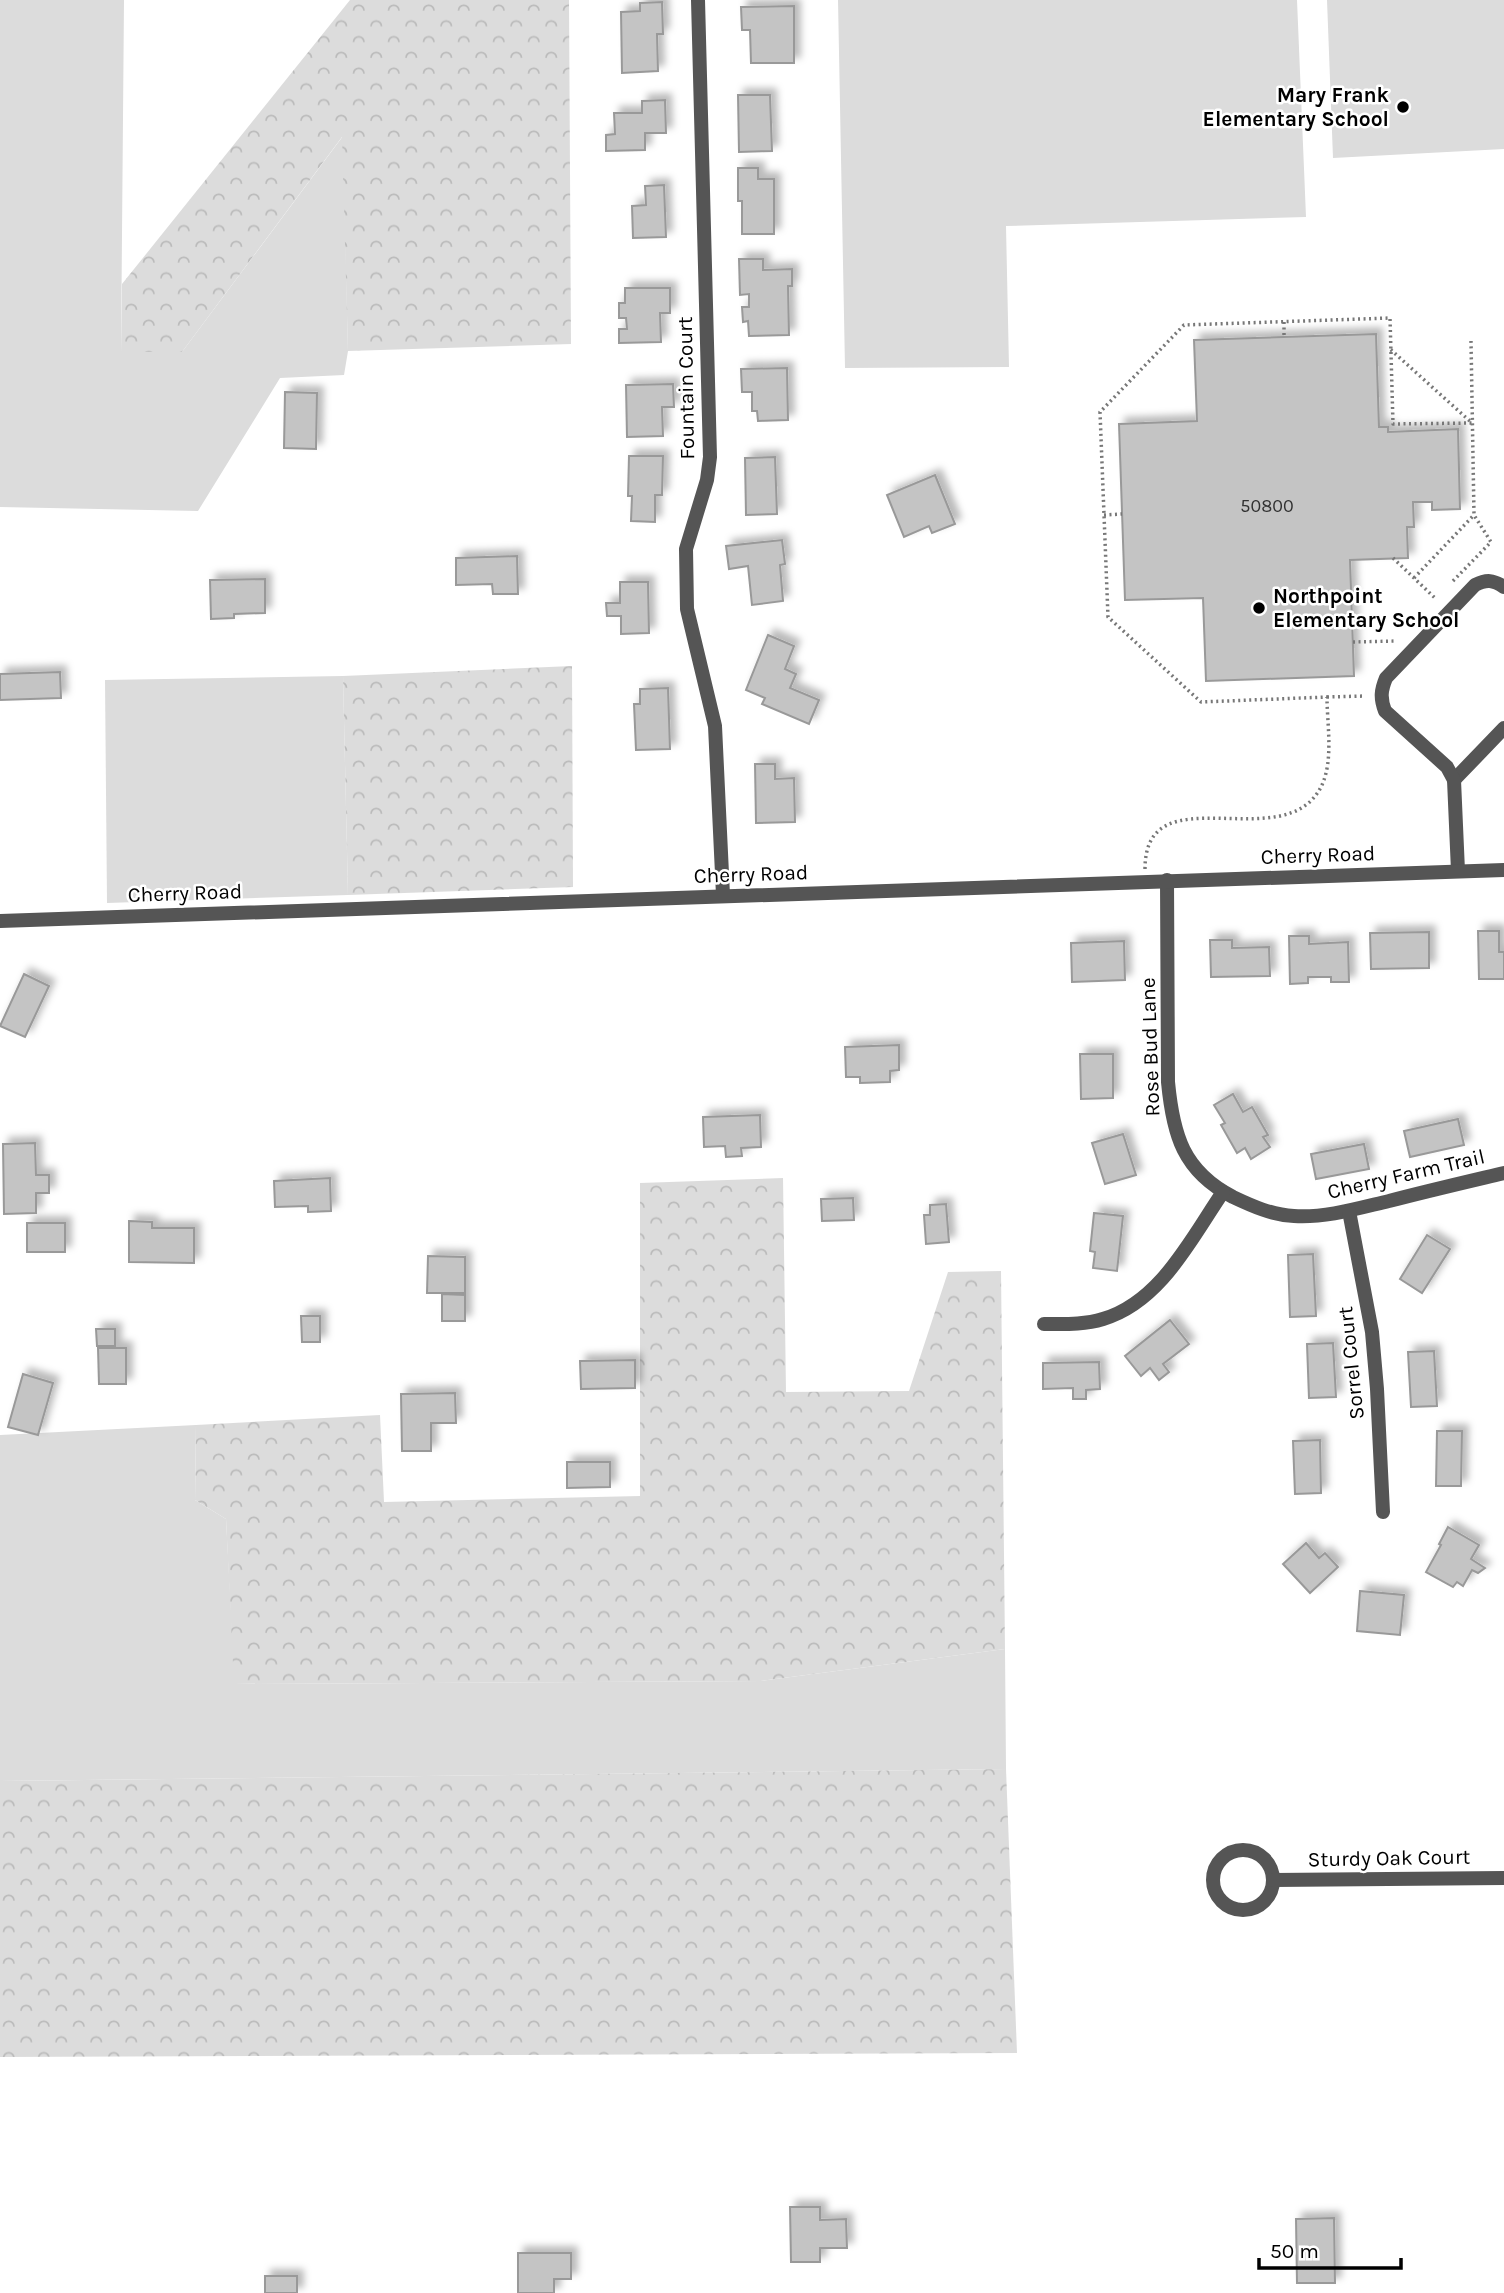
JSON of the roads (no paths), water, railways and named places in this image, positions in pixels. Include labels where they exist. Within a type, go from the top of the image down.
[{"type":"street","name":"Fountain Court","points":[[698,0],[710,457],[707,480],[686,549],[687,609],[715,726],[723,895]]},
{"type":"street","points":[[1458,872],[1454,780],[1447,767],[1385,711],[1381,689],[1386,678],[1475,585],[1484,581],[1495,581],[1504,587]]},
{"type":"street","points":[[1454,780],[1504,728]]},
{"type":"street","name":"Cherry Road","points":[[0,921],[1504,870]]},
{"type":"street","name":"Rose Bud Lane","points":[[1167,880],[1168,1082],[1171,1113],[1186,1157],[1210,1184],[1223,1192]]},
{"type":"street","name":"Cherry Farm Trail","points":[[1223,1192],[1268,1212],[1294,1216],[1349,1211],[1504,1172]]},
{"type":"street","points":[[1044,1324],[1075,1324],[1104,1319],[1138,1302],[1171,1267],[1223,1192]]},
{"type":"street","name":"Sorrel Court","points":[[1349,1211],[1372,1332],[1383,1513]]},
{"type":"street","points":[[1239,1849],[1259,1853],[1266,1860],[1273,1880],[1266,1899],[1248,1910],[1228,1906],[1215,1889],[1213,1879],[1220,1860],[1239,1849]]},
{"type":"street","name":"Sturdy Oak Court","points":[[1273,1880],[1504,1878]]},
{"type":"place","name":"Mary Frank Elementary School","points":[[1403,107]]},
{"type":"place","name":"Northpoint Elementary School","points":[[1259,608]]}]
